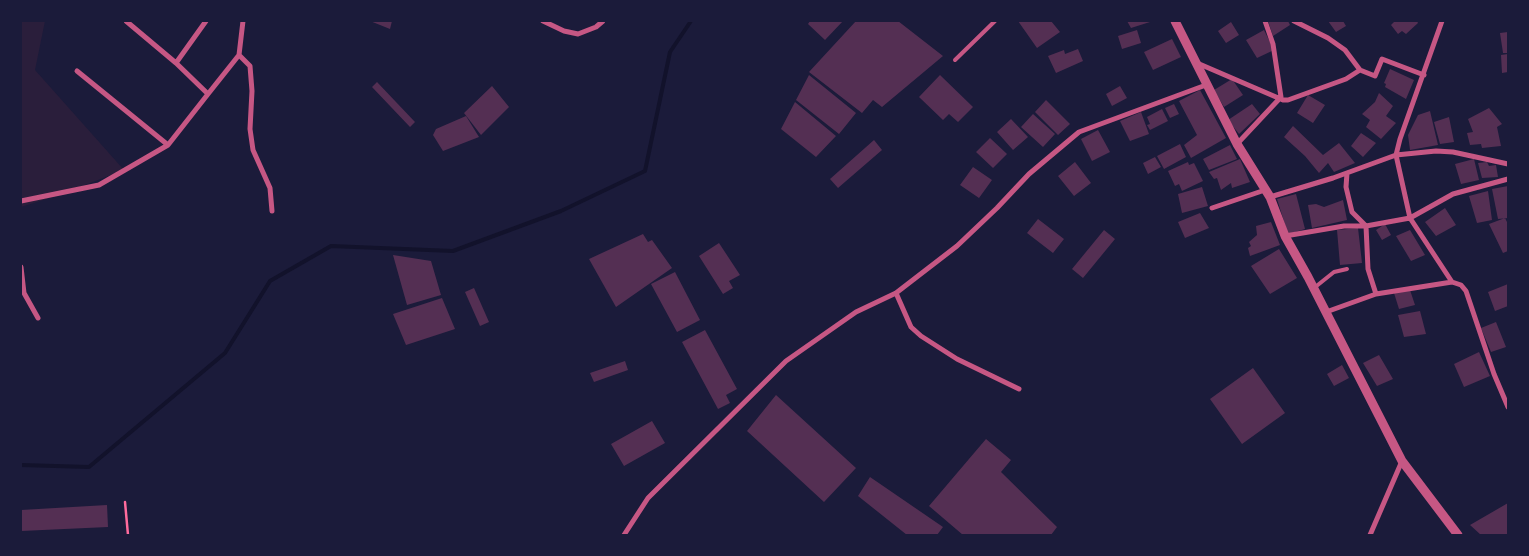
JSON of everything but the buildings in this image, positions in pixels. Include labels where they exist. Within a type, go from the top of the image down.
[{"type":"street","points":[[126,21],[176,63],[208,94]]},
{"type":"street","points":[[176,63],[206,21]]},
{"type":"street","points":[[21,201],[99,185],[168,145],[239,56],[244,21]]},
{"type":"street","points":[[543,21],[564,31],[578,34],[596,27],[603,21]]},
{"type":"street","points":[[1175,21],[1237,144],[1268,193],[1284,236],[1314,288],[1402,461],[1458,535]]},
{"type":"street","points":[[1265,21],[1273,44],[1281,97]]},
{"type":"street","points":[[1294,21],[1328,38],[1345,50],[1360,70],[1375,76],[1382,59],[1424,75]]},
{"type":"street","points":[[1442,21],[1396,155],[1410,218],[1452,282]]},
{"type":"street","points":[[239,56],[250,66],[252,150],[270,188],[272,211]]},
{"type":"street","points":[[1195,62],[1288,100],[1346,79],[1360,70]]},
{"type":"street","points":[[77,71],[168,145]]},
{"type":"street","points":[[624,535],[648,498],[786,361],[856,312],[896,293],[957,246],[997,208],[1028,174],[1079,132],[1206,85]]},
{"type":"street","points":[[1237,144],[1281,97]]},
{"type":"street","points":[[1212,208],[1347,173],[1396,155],[1436,151],[1454,152],[1508,164]]},
{"type":"street","points":[[1347,173],[1346,187],[1352,212],[1366,226],[1368,269],[1376,294]]},
{"type":"street","points":[[1284,236],[1344,226],[1366,226],[1410,218],[1453,194],[1508,179]]},
{"type":"street","points":[[21,267],[24,293],[38,318]]},
{"type":"street","points":[[1326,312],[1376,294],[1452,282],[1461,285],[1466,291],[1508,407]]},
{"type":"street","points":[[896,293],[911,326],[921,336],[957,359],[1019,390]]},
{"type":"street","points":[[1370,535],[1402,461]]},
{"type":"lane","points":[[955,60],[995,21]]},
{"type":"lane","points":[[1314,288],[1334,272],[1347,269]]},
{"type":"path","points":[[125,502],[128,535]]},
{"type":"shaded area","points":[[21,21],[45,21],[35,70],[124,170],[59,195],[21,207]]},
{"type":"waterway","points":[[21,465],[89,467],[225,353],[270,281],[331,246],[453,251],[561,211],[645,171],[670,52],[691,21]]}]
